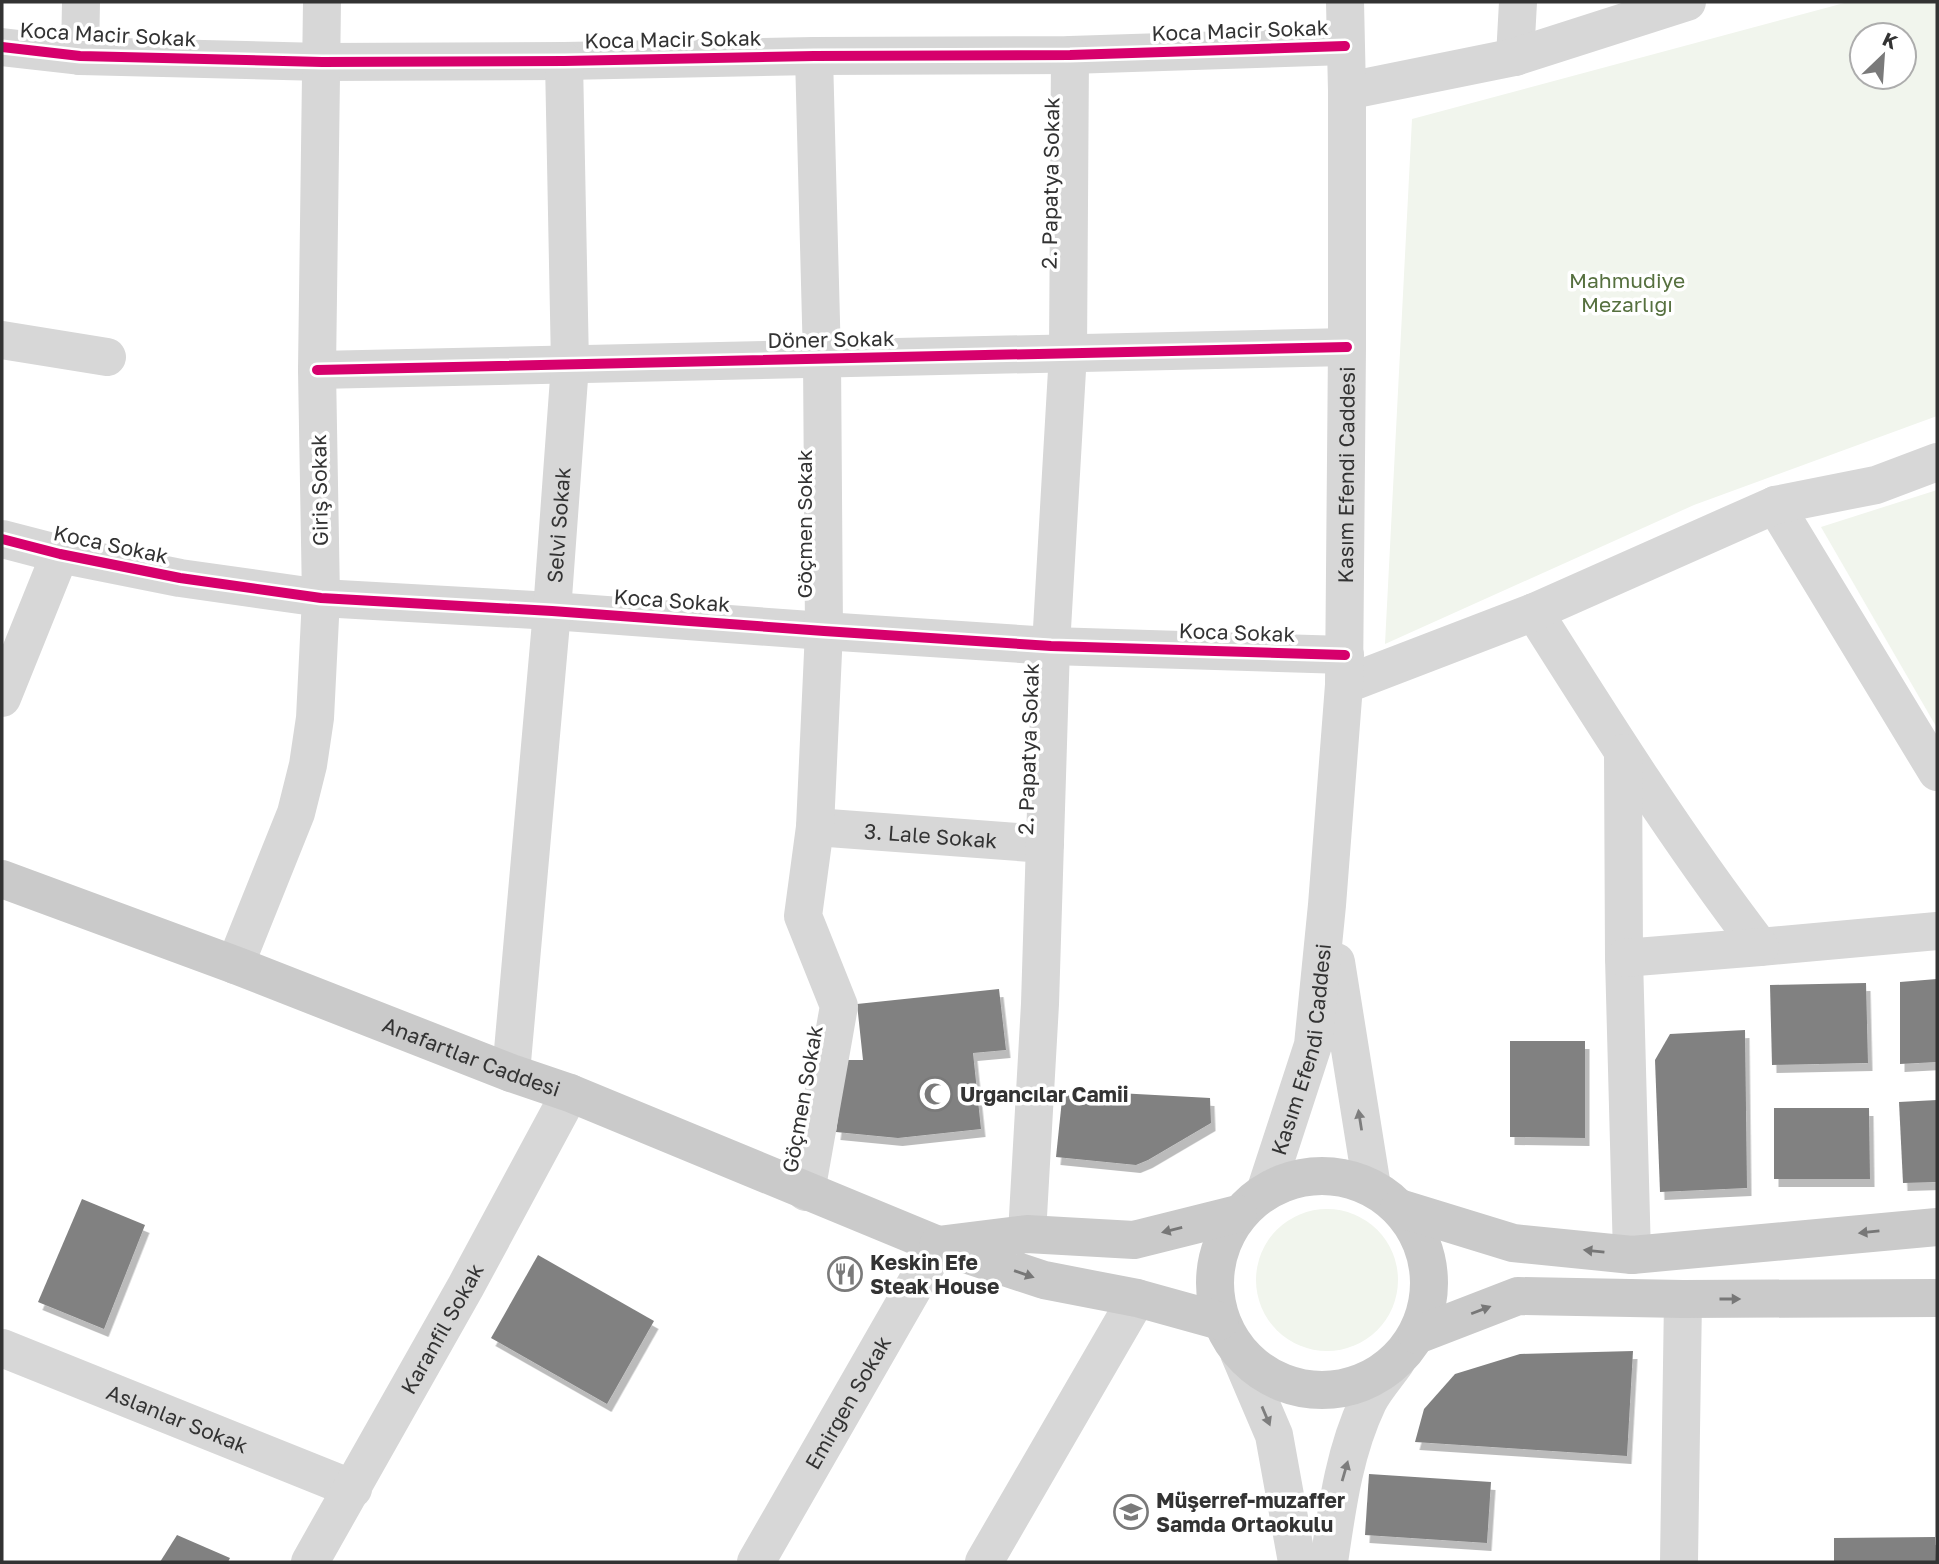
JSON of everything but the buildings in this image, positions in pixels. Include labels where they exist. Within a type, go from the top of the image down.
[{"type":"main road","name":"Anafartlar Caddesi","points":[[2,880],[236,965],[511,1073],[570,1093],[938,1245],[1044,1280],[1137,1298],[1230,1337]]},
{"type":"main road","points":[[1937,1227],[1632,1255],[1513,1243],[1385,1197],[1339,1176],[1302,1177],[1266,1189],[1238,1214],[1219,1247],[1213,1284],[1230,1337],[1268,1377],[1300,1389],[1335,1390],[1368,1380],[1406,1348],[1518,1296],[1683,1299],[1937,1298]]},
{"type":"main road","points":[[1385,1197],[1419,1236],[1429,1268],[1428,1302],[1406,1348]]},
{"type":"main road","points":[[938,1245],[1027,1234],[1134,1240],[1238,1214]]},
{"type":"street","points":[[80,56],[81,2]]},
{"type":"street","name":"Giriş Sokak","points":[[236,965],[296,813],[315,718],[321,598],[317,370],[322,2]]},
{"type":"street","name":"Kasım Efendi Caddesi","points":[[1266,1189],[1313,1045],[1327,905],[1344,670],[1347,347],[1345,2]]},
{"type":"street","points":[[1515,57],[1518,2]]},
{"type":"street","points":[[1347,91],[1515,57],[1687,2]]},
{"type":"street","name":"Koca Macir Sokak","points":[[2,47],[80,56],[322,62],[1070,55],[1345,46]]},
{"type":"street","name":"2. Papatya Sokak","points":[[1027,1234],[1040,1004],[1051,646],[1068,353],[1070,55]]},
{"type":"street","name":"Göçmen Sokak","points":[[806,1192],[839,1006],[803,916],[815,827],[824,631],[822,359],[814,56]]},
{"type":"street","name":"Selvi Sokak","points":[[511,1073],[552,611],[570,365],[564,61]]},
{"type":"street","points":[[2,340],[107,357]]},
{"type":"street","name":"Döner Sokak","points":[[317,370],[1347,347]]},
{"type":"street","points":[[1344,670],[1534,612],[1775,505],[1876,485],[1937,462]]},
{"type":"street","points":[[1775,505],[1937,772]]},
{"type":"street","name":"Koca Sokak","points":[[2,539],[60,554],[180,578],[321,598],[552,611],[1051,646],[1344,670]]},
{"type":"street","points":[[2,698],[60,554]]},
{"type":"street","points":[[1534,612],[1623,753],[1721,896],[1760,947]]},
{"type":"street","points":[[1623,753],[1624,958],[1632,1255]]},
{"type":"street","name":"3. Lale Sokak","points":[[815,827],[1045,844]]},
{"type":"street","name":"Kasım Efendi Caddesi","points":[[1327,905],[1385,1197]]},
{"type":"street","points":[[1624,958],[1937,932]]},
{"type":"street","name":"Karanfil Sokak","points":[[310,1562],[353,1489],[570,1093]]},
{"type":"street","name":"Emirgen Sokak","points":[[757,1562],[938,1245]]},
{"type":"street","points":[[984,1562],[1137,1298]]},
{"type":"street","points":[[1679,1562],[1683,1299]]},
{"type":"street","points":[[1230,1337],[1274,1435],[1297,1562]]},
{"type":"street","points":[[1329,1562],[1340,1490],[1354,1439],[1368,1401],[1406,1348]]},
{"type":"street","name":"Aslanlar Sokak","points":[[2,1349],[353,1489]]},
{"type":"green space","name":"Mahmudiye Mezarlığı","points":[[1848,2],[1937,2],[1937,416],[1694,505],[1385,644],[1412,119]]},
{"type":"green space","points":[[1937,490],[1937,728],[1821,527]]},
{"type":"green space","points":[[1327,1209],[1354,1214],[1377,1230],[1393,1253],[1398,1280],[1393,1307],[1377,1330],[1354,1346],[1327,1351],[1300,1346],[1277,1330],[1261,1307],[1256,1280],[1261,1253],[1277,1230],[1300,1214]]},
{"type":"cycle path","points":[[2,47],[80,56],[322,62],[1070,55],[1345,46]]},
{"type":"cycle path","points":[[317,370],[1347,347]]},
{"type":"cycle path","points":[[2,539],[60,554],[180,578],[321,598],[552,611],[1051,646],[1345,655]]},
{"type":"place","name":"Urgancılar Camii","points":[[935,1094]]},
{"type":"place","name":"Keskin Efe Steak House","points":[[845,1274]]},
{"type":"place","name":"Müşerref-muzaffer Samda Ortaokulu","points":[[1131,1512]]}]
